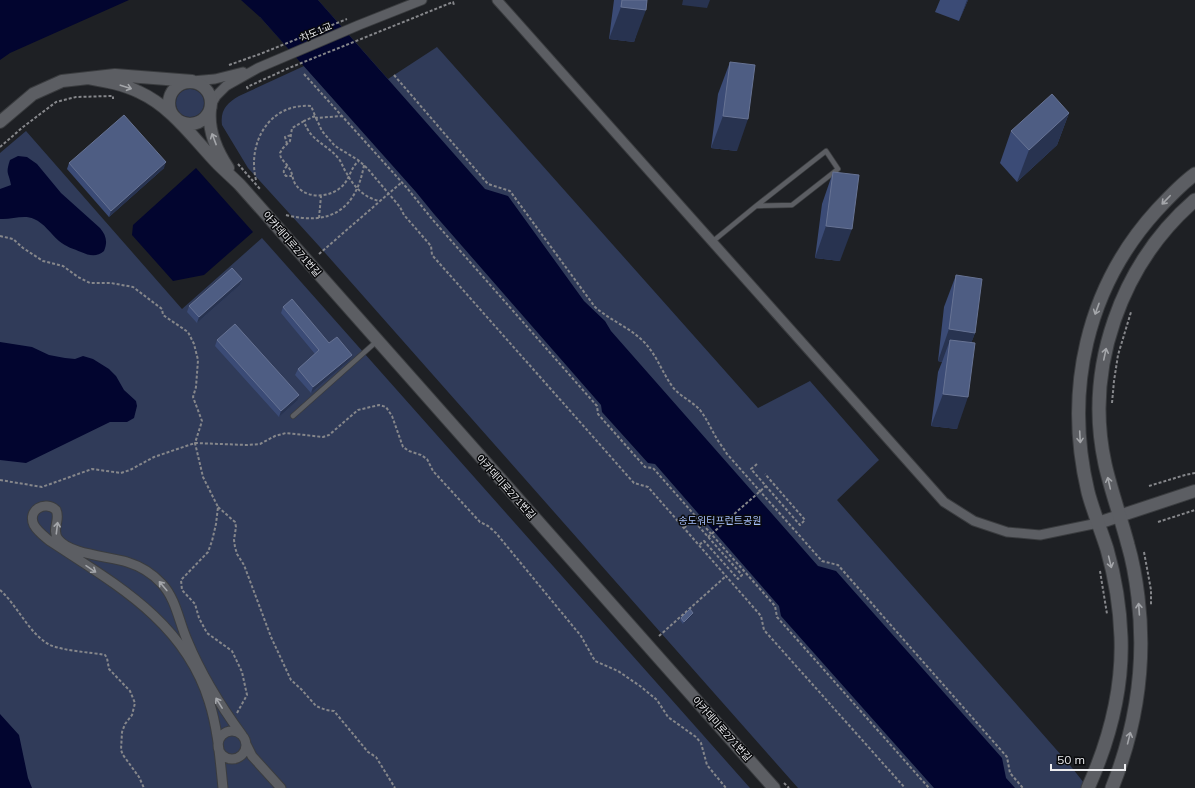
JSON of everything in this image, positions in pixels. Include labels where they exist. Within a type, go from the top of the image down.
[{"type":"main road","points":[[1088,788],[1108,736],[1117,697],[1121,660],[1121,637],[1117,596],[1108,552],[1088,493],[1083,467],[1079,428],[1082,364],[1089,333],[1097,308],[1108,282],[1134,238],[1167,199],[1195,174]]},
{"type":"main road","points":[[1112,788],[1133,721],[1138,686],[1140,619],[1135,577],[1129,547],[1111,491],[1104,462],[1099,422],[1099,392],[1101,374],[1108,339],[1126,290],[1137,270],[1166,228],[1195,200]]},
{"type":"street","name":"차도1교","points":[[258,68],[358,25],[422,0]]},
{"type":"street","points":[[497,0],[944,502],[974,521],[1008,532],[1040,535],[1098,523],[1195,491]]},
{"type":"street","points":[[258,68],[226,86],[216,96],[204,119],[195,124],[186,124],[177,120],[171,112],[171,95],[179,84],[215,79],[258,68]]},
{"type":"street","points":[[0,122],[33,94],[62,81],[115,75],[192,81],[207,89],[211,98],[211,133],[225,163],[240,185]]},
{"type":"street","points":[[88,78],[114,83],[138,92],[159,104],[177,120],[240,185]]},
{"type":"street","name":"아카데미로271번길","points":[[240,185],[774,788]]},
{"type":"street","points":[[223,788],[212,713],[206,692],[191,661],[176,638],[149,610],[40,533],[32,519],[34,512],[40,506],[47,505],[56,510],[58,516],[55,528],[56,534],[60,541],[86,553],[139,566],[162,584],[172,599],[186,639],[204,676],[227,716],[242,735],[252,756],[281,788]]},
{"type":"street","points":[[229,759],[221,755],[218,746],[220,738],[228,732],[233,731],[242,735]]},
{"type":"street","points":[[242,756],[246,748],[246,743]]},
{"type":"street","points":[[221,772],[223,763],[229,759],[246,755],[252,756]]},
{"type":"lane","points":[[712,242],[756,206],[826,151],[838,169],[792,205],[756,206]]},
{"type":"lane","points":[[293,416],[377,341]]},
{"type":"path","points":[[248,89],[247,87],[289,68],[453,2],[454,5]]},
{"type":"path","points":[[225,66],[273,49],[351,17]]},
{"type":"path","points":[[304,74],[402,182],[432,219],[597,406],[598,414],[645,467],[653,468],[775,606],[777,617],[929,788]]},
{"type":"path","points":[[394,75],[488,184],[510,191],[595,307],[607,317],[632,331],[644,342],[654,354],[664,376],[673,388],[703,413],[716,438],[727,454],[822,561],[838,566],[1007,757],[1010,773],[1023,788]]},
{"type":"path","points":[[0,147],[56,102],[76,97],[88,96],[113,96],[112,99]]},
{"type":"path","points":[[256,180],[254,170],[254,152],[259,137],[266,126],[282,113],[300,106],[311,106],[322,131],[336,146],[364,165],[431,246],[432,255],[437,261],[634,483],[648,487],[761,616],[764,630],[905,788]]},
{"type":"path","points":[[342,116],[315,117],[294,126],[291,130],[290,141],[281,150],[280,155],[282,161],[288,166],[295,184],[300,190],[308,194],[321,196],[337,191],[344,185],[359,161]]},
{"type":"path","points":[[304,121],[314,139],[340,160],[349,178],[357,189],[368,198],[380,201]]},
{"type":"path","points":[[287,144],[285,137],[291,135]]},
{"type":"path","points":[[286,215],[310,220],[328,217],[339,211],[348,203],[357,189],[362,178],[364,165]]},
{"type":"path","points":[[288,166],[284,169],[284,173],[288,177],[292,176]]},
{"type":"path","points":[[319,254],[402,182]]},
{"type":"path","points":[[319,219],[321,196]]},
{"type":"path","points":[[0,236],[13,239],[23,248],[43,261],[63,266],[78,277],[90,283],[111,283],[133,287],[162,309],[163,315],[168,320],[188,332],[194,344],[198,360],[196,386],[193,396],[202,421],[195,443],[203,478],[218,507],[235,522],[236,527],[234,540],[237,554],[241,558],[244,565],[271,637],[291,680],[316,706],[334,711],[368,752],[376,757],[395,788]]},
{"type":"path","points":[[1112,408],[1118,355],[1131,311]]},
{"type":"path","points":[[0,480],[42,487],[92,468],[121,473],[135,468],[154,457],[195,443],[260,444],[275,436],[286,434],[323,437],[330,435],[358,410],[379,405],[386,407],[392,416],[403,447],[408,451],[421,455],[427,459],[433,471],[480,522],[488,526],[496,533],[581,636],[594,661],[618,671],[640,686],[657,700],[668,717],[696,737],[701,743],[708,765],[726,788]]},
{"type":"path","points":[[757,464],[751,469],[800,526],[805,520],[765,474]]},
{"type":"path","points":[[1148,486],[1185,474],[1195,473]]},
{"type":"path","points":[[708,537],[766,486]]},
{"type":"path","points":[[218,507],[216,524],[208,552],[181,580],[182,590],[195,604],[199,618],[207,633],[232,651],[242,672],[247,696],[234,719]]},
{"type":"path","points":[[1158,522],[1195,510]]},
{"type":"path","points":[[684,528],[693,520],[742,575],[738,579],[704,541],[699,545]]},
{"type":"path","points":[[1099,567],[1108,620]]},
{"type":"path","points":[[659,636],[726,576]]},
{"type":"path","points":[[0,590],[10,600],[31,628],[46,642],[57,647],[105,655],[109,669],[130,691],[135,702],[132,716],[125,724],[122,732],[121,750],[139,777],[144,788]]},
{"type":"green space","name":"송도워터프런트공원","points":[[279,0],[318,0],[388,79],[437,47],[758,408],[810,381],[879,460],[837,500],[1069,764],[1088,788],[798,788],[319,246],[248,168],[222,125],[223,111],[231,101],[239,96],[304,66],[260,17]]},
{"type":"green space","points":[[190,89],[196,90],[200,93],[203,97],[203,109],[200,113],[196,116],[190,117],[184,116],[180,113],[177,109],[176,103],[177,97],[180,93],[184,90]]},
{"type":"green space","points":[[26,131],[182,309],[262,238],[750,788],[0,788],[0,153]]},
{"type":"shaded area","points":[[0,0],[129,0],[10,53],[0,60]]},
{"type":"shaded area","points":[[241,0],[318,0],[485,189],[508,196],[584,301],[605,321],[611,331],[818,566],[836,571],[1002,758],[1006,778],[1015,788],[934,788],[781,616],[779,606],[655,464],[648,463],[602,412],[601,405],[416,192],[260,17]]},
{"type":"shaded area","points":[[18,156],[27,157],[37,164],[61,193],[100,228],[106,239],[104,251],[96,255],[90,255],[70,248],[59,241],[41,223],[30,218],[22,217],[0,219],[0,189],[11,185],[8,171],[10,160]]},
{"type":"shaded area","points":[[196,168],[253,232],[204,275],[173,281],[132,235],[133,225]]},
{"type":"shaded area","points":[[0,342],[32,347],[49,355],[65,358],[75,359],[83,356],[93,359],[109,369],[116,376],[124,390],[136,401],[137,406],[134,418],[127,422],[110,422],[26,463],[0,460]]},
{"type":"shaded area","points":[[0,714],[19,735],[28,778],[32,788],[0,788]]},
{"type":"building","points":[[622,0],[647,0],[646,10],[621,7]]},
{"type":"building","points":[[730,62],[755,65],[748,119],[723,116]]},
{"type":"building","points":[[1052,94],[1069,113],[1029,150],[1011,131]]},
{"type":"building","points":[[124,115],[166,162],[111,211],[69,163]]},
{"type":"building","points":[[833,172],[859,175],[852,229],[826,226]]},
{"type":"building","points":[[232,268],[242,279],[199,317],[189,306]]},
{"type":"building","points":[[956,275],[982,279],[975,333],[949,329]]},
{"type":"building","points":[[292,299],[329,343],[337,337],[352,355],[313,387],[298,369],[319,350],[283,307]]},
{"type":"building","points":[[235,324],[299,395],[281,411],[217,340]]},
{"type":"building","points":[[950,340],[975,343],[968,397],[943,394]]},
{"type":"building","points":[[690,609],[693,613],[684,622],[681,618]]}]
